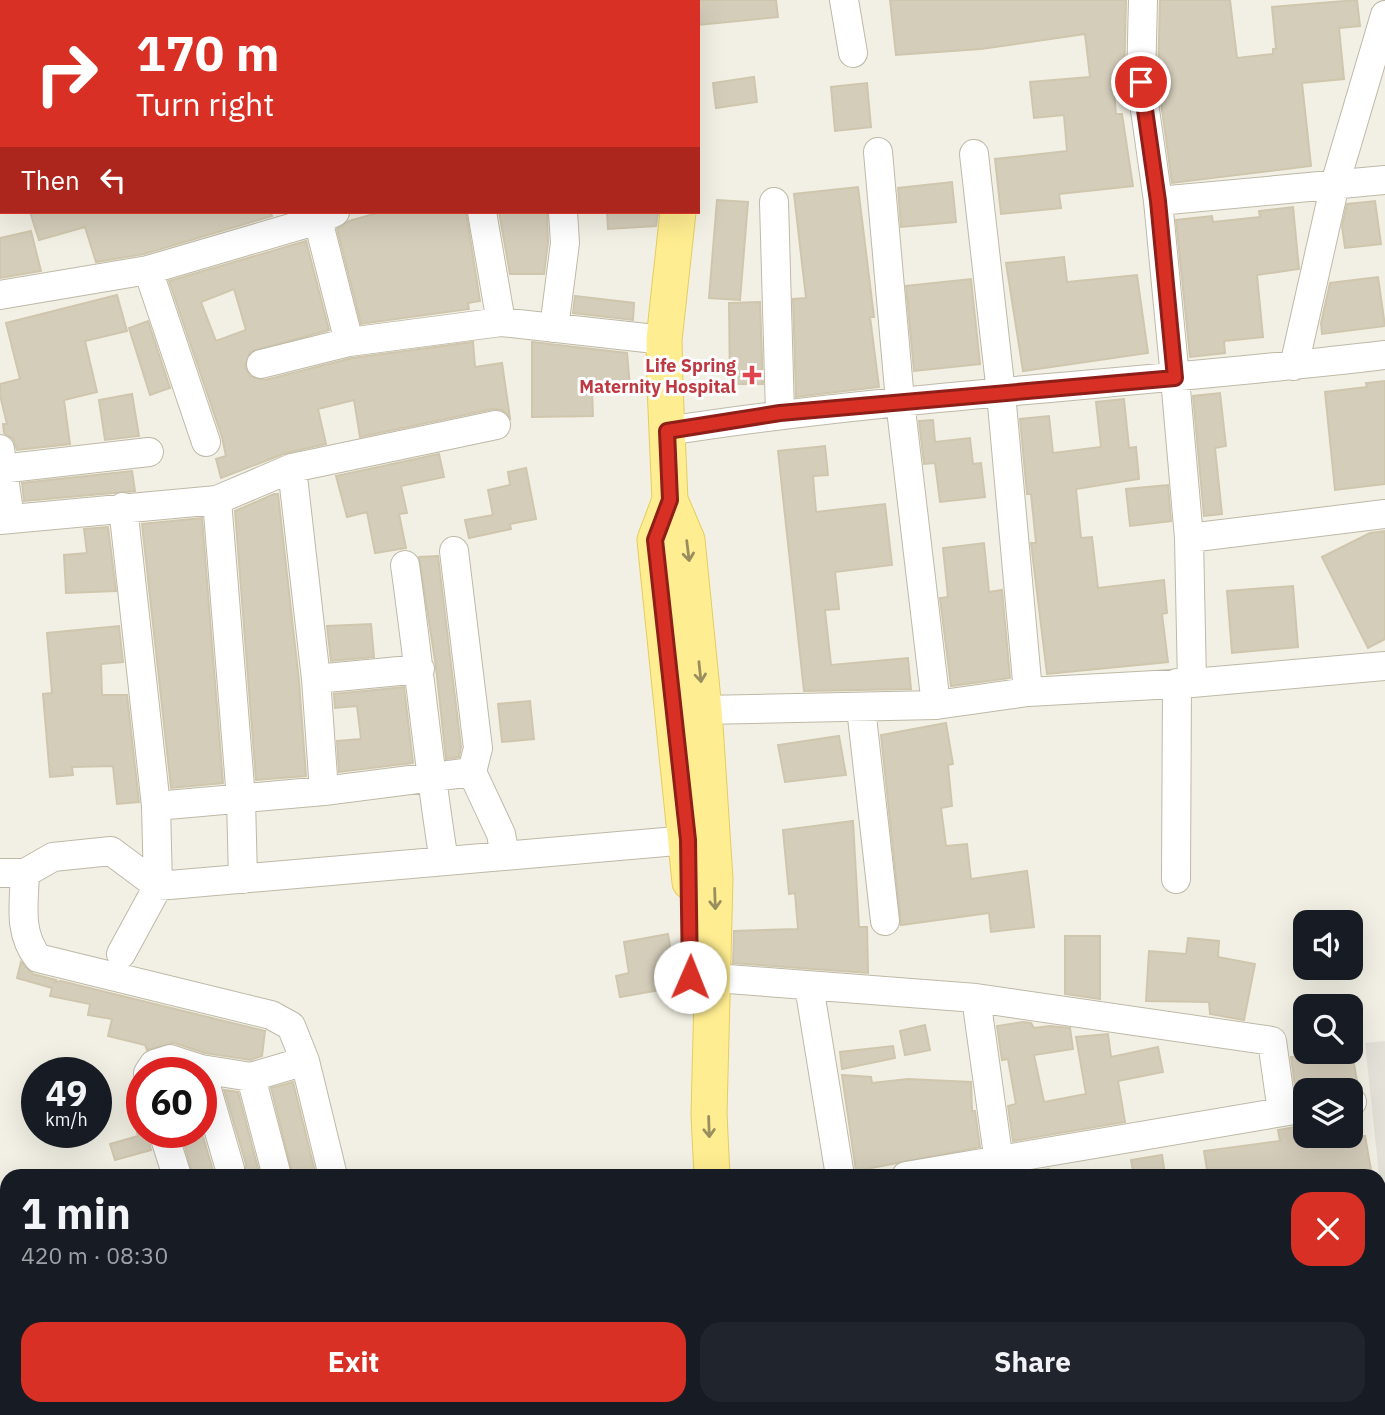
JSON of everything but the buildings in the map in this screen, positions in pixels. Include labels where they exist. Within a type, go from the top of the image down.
[{"type":"main road","points":[[678,214],[664,340],[667,431],[670,500],[687,540],[704,710],[715,879],[715,978],[709,1114],[712,1169]]},
{"type":"main road","points":[[670,500],[655,540],[688,840],[692,922],[685,1114],[687,1169]]},
{"type":"street","points":[[844,0],[853,53]]},
{"type":"street","points":[[1143,0],[1141,82],[1158,201],[1189,538],[1176,879]]},
{"type":"street","points":[[1294,366],[1335,184],[1385,15]]},
{"type":"street","points":[[878,152],[900,401],[936,705]]},
{"type":"street","points":[[974,154],[1001,393],[1028,692]]},
{"type":"street","points":[[1158,201],[1385,180]]},
{"type":"street","points":[[774,202],[780,413]]},
{"type":"street","points":[[482,214],[501,322]]},
{"type":"street","points":[[554,328],[565,243],[563,214]]},
{"type":"street","points":[[0,295],[148,270],[287,220],[326,216],[349,342]]},
{"type":"street","points":[[148,270],[206,442]]},
{"type":"street","points":[[261,365],[349,342],[501,322],[664,340]]},
{"type":"street","points":[[667,431],[780,413],[1175,378],[1385,355]]},
{"type":"street","points":[[149,452],[1,462],[5,519],[217,500],[292,468],[496,425]]},
{"type":"street","points":[[292,468],[316,679],[324,792]]},
{"type":"street","points":[[217,500],[241,799],[243,879]]},
{"type":"street","points":[[121,954],[158,886],[156,806],[124,507]]},
{"type":"street","points":[[1189,538],[1385,514]]},
{"type":"street","points":[[454,551],[478,748],[472,772],[501,834],[505,856]]},
{"type":"street","points":[[405,565],[420,669],[430,779],[444,861]]},
{"type":"street","points":[[704,710],[936,705],[1028,692],[1185,683],[1385,666]]},
{"type":"street","points":[[316,679],[420,669]]},
{"type":"street","points":[[861,708],[885,921]]},
{"type":"street","points":[[156,806],[324,792],[472,772]]},
{"type":"street","points":[[331,1169],[305,1061],[291,1026],[271,1015],[38,958],[28,944],[23,928],[12,873],[53,857],[111,851],[158,886],[688,840]]},
{"type":"street","points":[[715,978],[976,998],[1272,1041],[1293,1107]]},
{"type":"street","points":[[809,986],[839,1169]]},
{"type":"street","points":[[976,998],[999,1163]]},
{"type":"street","points":[[217,1072],[251,1077],[305,1061]]},
{"type":"street","points":[[251,1077],[276,1169]]},
{"type":"street","points":[[956,1169],[1293,1110]]},
{"type":"street","points":[[217,1124],[230,1168]]},
{"type":"street","points":[[168,1148],[175,1169]]},
{"type":"shaded area","points":[[1385,1041],[1385,1169],[1378,1169],[1365,1043]]},
{"type":"place","name":"Life Spring Maternity Hospital","points":[[752,375]]},
{"type":"route","points":[[690,977],[692,922],[688,840],[655,540],[670,500],[667,431],[780,413],[1175,378],[1158,201],[1141,82]]}]
